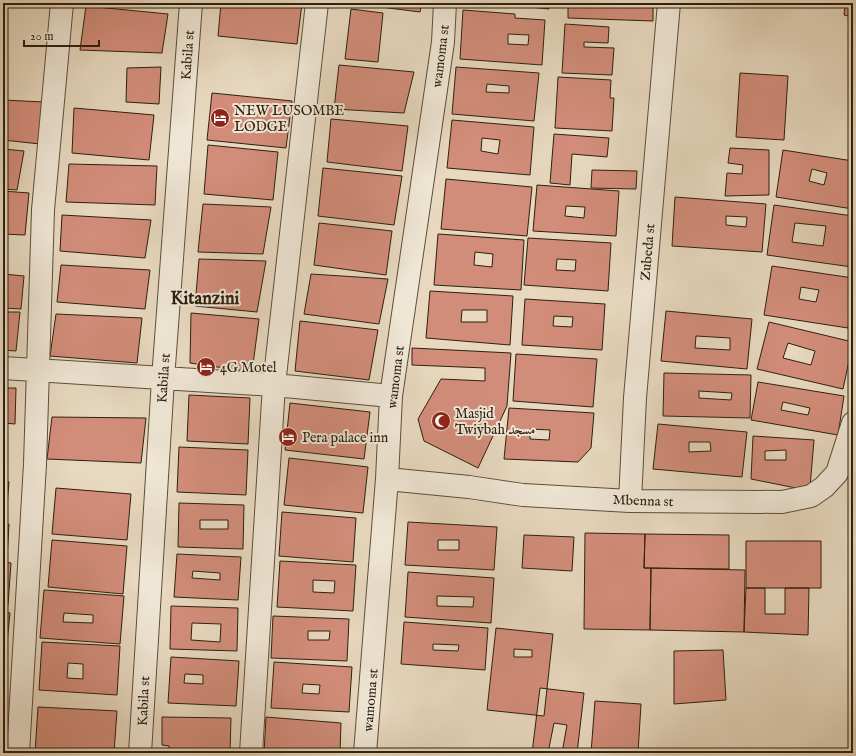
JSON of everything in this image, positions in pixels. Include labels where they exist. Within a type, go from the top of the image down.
[{"type":"street","points":[[18,753],[35,464],[43,210],[62,3]]},
{"type":"street","name":"Kabila st","points":[[140,753],[163,379],[191,3]]},
{"type":"street","points":[[251,753],[274,385],[317,3]]},
{"type":"street","name":"wamoma st","points":[[365,753],[387,479],[391,396],[441,50],[445,3]]},
{"type":"street","name":"Zubeda st","points":[[630,501],[636,390],[669,3]]},
{"type":"street","points":[[3,368],[274,385],[391,396]]},
{"type":"street","name":"Mbenna st","points":[[387,479],[469,487],[523,495],[630,501],[782,502],[811,496],[824,487],[836,473],[853,423]]},
{"type":"building","points":[[221,3],[302,3],[297,44],[218,36]]},
{"type":"building","points":[[349,3],[422,3],[420,12]]},
{"type":"building","points":[[490,3],[549,3],[549,9]]},
{"type":"building","points":[[568,3],[653,3],[653,21],[568,18]]},
{"type":"building","points":[[829,3],[853,3],[853,17],[844,15],[845,6]]},
{"type":"building","points":[[86,6],[168,14],[162,53],[80,50]]},
{"type":"building","points":[[351,9],[383,13],[378,62],[345,59]]},
{"type":"building","points":[[463,10],[515,14],[515,18],[545,20],[542,65],[460,59]],"holes":[[[508,34],[529,35],[528,45],[508,44]]]},
{"type":"building","points":[[565,24],[609,27],[608,43],[584,42],[584,47],[614,48],[612,75],[562,73]]},
{"type":"building","points":[[339,65],[414,72],[404,113],[334,109]]},
{"type":"building","points":[[161,67],[159,104],[126,102],[127,68]]},
{"type":"building","points":[[456,67],[539,73],[534,121],[452,114]],"holes":[[[487,84],[509,86],[509,93],[486,92]]]},
{"type":"building","points":[[740,73],[788,76],[784,140],[736,137]]},
{"type":"building","points":[[558,77],[611,80],[610,98],[614,98],[612,131],[555,128]]},
{"type":"building","points":[[212,93],[292,101],[286,148],[207,140]]},
{"type":"building","points":[[3,100],[44,102],[40,144],[3,140]]},
{"type":"building","points":[[74,108],[154,115],[149,160],[72,153]]},
{"type":"building","points":[[331,119],[408,126],[402,171],[327,162]]},
{"type":"building","points":[[452,120],[534,127],[530,175],[447,168]],"holes":[[[482,138],[500,140],[498,154],[481,151]]]},
{"type":"building","points":[[554,134],[609,138],[607,157],[572,154],[570,185],[550,183]]},
{"type":"building","points":[[208,145],[278,152],[273,200],[204,194]]},
{"type":"building","points":[[730,148],[769,150],[769,195],[725,196],[727,173],[742,174],[743,165],[728,163]]},
{"type":"building","points":[[3,149],[24,151],[17,190],[3,189]]},
{"type":"building","points":[[783,150],[853,161],[853,209],[776,197]],"holes":[[[812,169],[827,173],[824,185],[809,181]]]},
{"type":"building","points":[[69,164],[157,166],[155,205],[66,202]]},
{"type":"building","points":[[323,168],[402,176],[394,225],[318,216]]},
{"type":"building","points":[[592,170],[637,171],[636,189],[591,188]]},
{"type":"building","points":[[446,179],[532,187],[527,236],[441,229]]},
{"type":"building","points":[[537,185],[619,191],[616,236],[533,231]],"holes":[[[566,206],[585,207],[584,218],[565,216]]]},
{"type":"building","points":[[3,191],[29,193],[25,235],[3,234]]},
{"type":"building","points":[[675,197],[766,204],[762,252],[672,246]],"holes":[[[726,216],[747,217],[746,227],[726,225]]]},
{"type":"building","points":[[203,204],[271,207],[263,254],[198,252]]},
{"type":"building","points":[[774,205],[853,216],[852,267],[767,255]],"holes":[[[795,223],[826,226],[823,246],[792,242]]]},
{"type":"building","points":[[62,215],[151,220],[145,258],[60,251]]},
{"type":"building","points":[[319,223],[392,231],[386,275],[314,265]]},
{"type":"building","points":[[438,234],[524,240],[521,290],[434,285]],"holes":[[[475,252],[493,254],[492,267],[474,265]]]},
{"type":"building","points":[[528,238],[611,243],[608,291],[524,285]],"holes":[[[557,259],[576,260],[575,271],[556,270]]]},
{"type":"building","points":[[199,259],[266,261],[257,312],[195,306]]},
{"type":"building","points":[[61,265],[150,270],[145,309],[57,302]]},
{"type":"building","points":[[772,266],[853,278],[853,296],[848,328],[764,315]],"holes":[[[801,287],[819,290],[816,302],[799,299]]]},
{"type":"building","points":[[3,274],[24,276],[21,309],[3,308]]},
{"type":"building","points":[[311,274],[388,279],[379,324],[304,314]]},
{"type":"building","points":[[430,291],[513,296],[510,345],[426,338]],"holes":[[[462,310],[487,310],[487,322],[461,322]]]},
{"type":"building","points":[[525,299],[605,304],[602,350],[522,345]],"holes":[[[554,316],[573,317],[572,327],[553,326]]]},
{"type":"building","points":[[666,311],[752,319],[747,369],[661,361]],"holes":[[[696,336],[730,338],[730,350],[695,348]]]},
{"type":"building","points":[[3,312],[20,312],[16,351],[3,350]]},
{"type":"building","points":[[191,313],[259,319],[252,372],[190,363]]},
{"type":"building","points":[[56,314],[142,318],[137,363],[50,356]]},
{"type":"building","points":[[300,321],[378,330],[369,380],[295,371]]},
{"type":"building","points":[[769,322],[853,342],[843,389],[757,369]],"holes":[[[788,343],[815,351],[811,365],[783,358]]]},
{"type":"building","points":[[412,348],[511,353],[507,406],[478,468],[424,441],[418,419],[441,379],[485,381],[485,368],[412,365]]},
{"type":"building","points":[[516,354],[597,359],[593,407],[513,401]]},
{"type":"building","points":[[664,373],[751,375],[750,418],[663,416]],"holes":[[[699,391],[732,393],[731,400],[699,398]]]},
{"type":"building","points":[[758,382],[844,396],[838,435],[751,420]],"holes":[[[783,402],[810,408],[808,415],[781,410]]]},
{"type":"building","points":[[3,388],[16,388],[15,424],[3,423]]},
{"type":"building","points":[[189,395],[250,398],[248,444],[187,441]]},
{"type":"building","points":[[290,403],[370,412],[364,459],[285,450]]},
{"type":"building","points":[[509,408],[594,413],[591,448],[578,462],[504,459]],"holes":[[[530,429],[550,430],[549,440],[530,439]]]},
{"type":"building","points":[[52,417],[146,418],[141,463],[47,459]]},
{"type":"building","points":[[658,424],[747,432],[742,477],[653,469]],"holes":[[[689,442],[710,442],[711,451],[689,452]]]},
{"type":"building","points":[[753,436],[814,440],[810,487],[801,489],[751,479]],"holes":[[[786,450],[786,460],[765,460],[765,451]]]},
{"type":"building","points":[[179,447],[248,450],[246,495],[177,492]]},
{"type":"building","points":[[289,458],[368,467],[363,513],[284,505]]},
{"type":"building","points":[[3,481],[9,482],[6,516],[3,515]]},
{"type":"building","points":[[56,488],[131,494],[127,540],[52,534]]},
{"type":"building","points":[[179,503],[244,505],[243,549],[178,547]],"holes":[[[200,520],[228,520],[228,529],[200,529]]]},
{"type":"building","points":[[282,512],[356,518],[353,562],[279,556]]},
{"type":"building","points":[[408,522],[497,527],[494,570],[405,565]],"holes":[[[438,540],[459,540],[459,550],[438,550]]]},
{"type":"building","points":[[3,524],[9,524],[7,558],[3,558]]},
{"type":"building","points":[[585,533],[645,534],[644,568],[651,568],[650,630],[584,629]]},
{"type":"building","points":[[645,534],[729,535],[729,569],[644,568]]},
{"type":"building","points":[[524,535],[574,537],[572,571],[522,568]]},
{"type":"building","points":[[52,540],[127,546],[123,594],[48,587]]},
{"type":"building","points":[[746,541],[821,541],[821,588],[746,588]]},
{"type":"building","points":[[177,554],[241,557],[238,600],[174,597]],"holes":[[[193,571],[220,573],[220,580],[192,578]]]},
{"type":"building","points":[[280,561],[356,565],[353,611],[277,607]],"holes":[[[313,580],[335,581],[334,593],[313,592]]]},
{"type":"building","points":[[3,562],[11,563],[8,605],[3,605]]},
{"type":"building","points":[[651,568],[745,570],[744,632],[650,630]]},
{"type":"building","points":[[408,572],[494,578],[491,623],[405,617]],"holes":[[[437,596],[474,597],[473,607],[437,606]]]},
{"type":"building","points":[[746,588],[765,588],[765,614],[785,614],[785,588],[809,588],[808,635],[744,632]]},
{"type":"building","points":[[44,590],[124,596],[120,644],[40,638]],"holes":[[[64,613],[93,615],[93,623],[63,622]]]},
{"type":"building","points":[[171,606],[238,608],[237,651],[170,649]],"holes":[[[192,623],[221,624],[220,642],[191,640]]]},
{"type":"building","points":[[3,612],[10,613],[4,673],[3,672]]},
{"type":"building","points":[[273,616],[349,619],[347,661],[271,658]],"holes":[[[308,631],[330,631],[329,640],[308,640]]]},
{"type":"building","points":[[404,622],[488,628],[485,670],[401,664]],"holes":[[[433,644],[459,645],[458,651],[433,650]]]},
{"type":"building","points":[[496,628],[553,634],[544,716],[487,710]],"holes":[[[514,649],[532,650],[532,657],[514,657]]]},
{"type":"building","points":[[42,642],[120,646],[117,695],[39,690]],"holes":[[[68,663],[83,664],[83,679],[67,678]]]},
{"type":"building","points":[[723,650],[726,700],[674,704],[674,651]]},
{"type":"building","points":[[171,657],[239,661],[236,706],[168,703]],"holes":[[[185,674],[203,675],[203,684],[184,683]]]},
{"type":"building","points":[[274,662],[352,667],[349,712],[271,708]],"holes":[[[303,684],[320,685],[319,694],[302,693]]]},
{"type":"building","points":[[540,688],[584,693],[577,753],[562,753],[567,725],[554,723],[548,753],[532,753]]},
{"type":"building","points":[[595,701],[641,704],[638,753],[591,753]]},
{"type":"building","points":[[38,707],[117,711],[114,753],[35,753]]},
{"type":"building","points":[[162,717],[231,718],[230,753],[169,753],[169,746],[162,745]]},
{"type":"building","points":[[266,717],[341,723],[340,753],[264,753]]},
{"type":"place","name":"NEW LUSOMBE LODGE","points":[[220,118]]},
{"type":"place","name":"4G Motel","points":[[206,367]]},
{"type":"place","name":"Masjid Twiybah مسجد","points":[[441,421]]},
{"type":"place","name":"Pera palace inn","points":[[288,437]]},
{"type":"district","name":"Kitanzini","points":[[205,298]]}]
